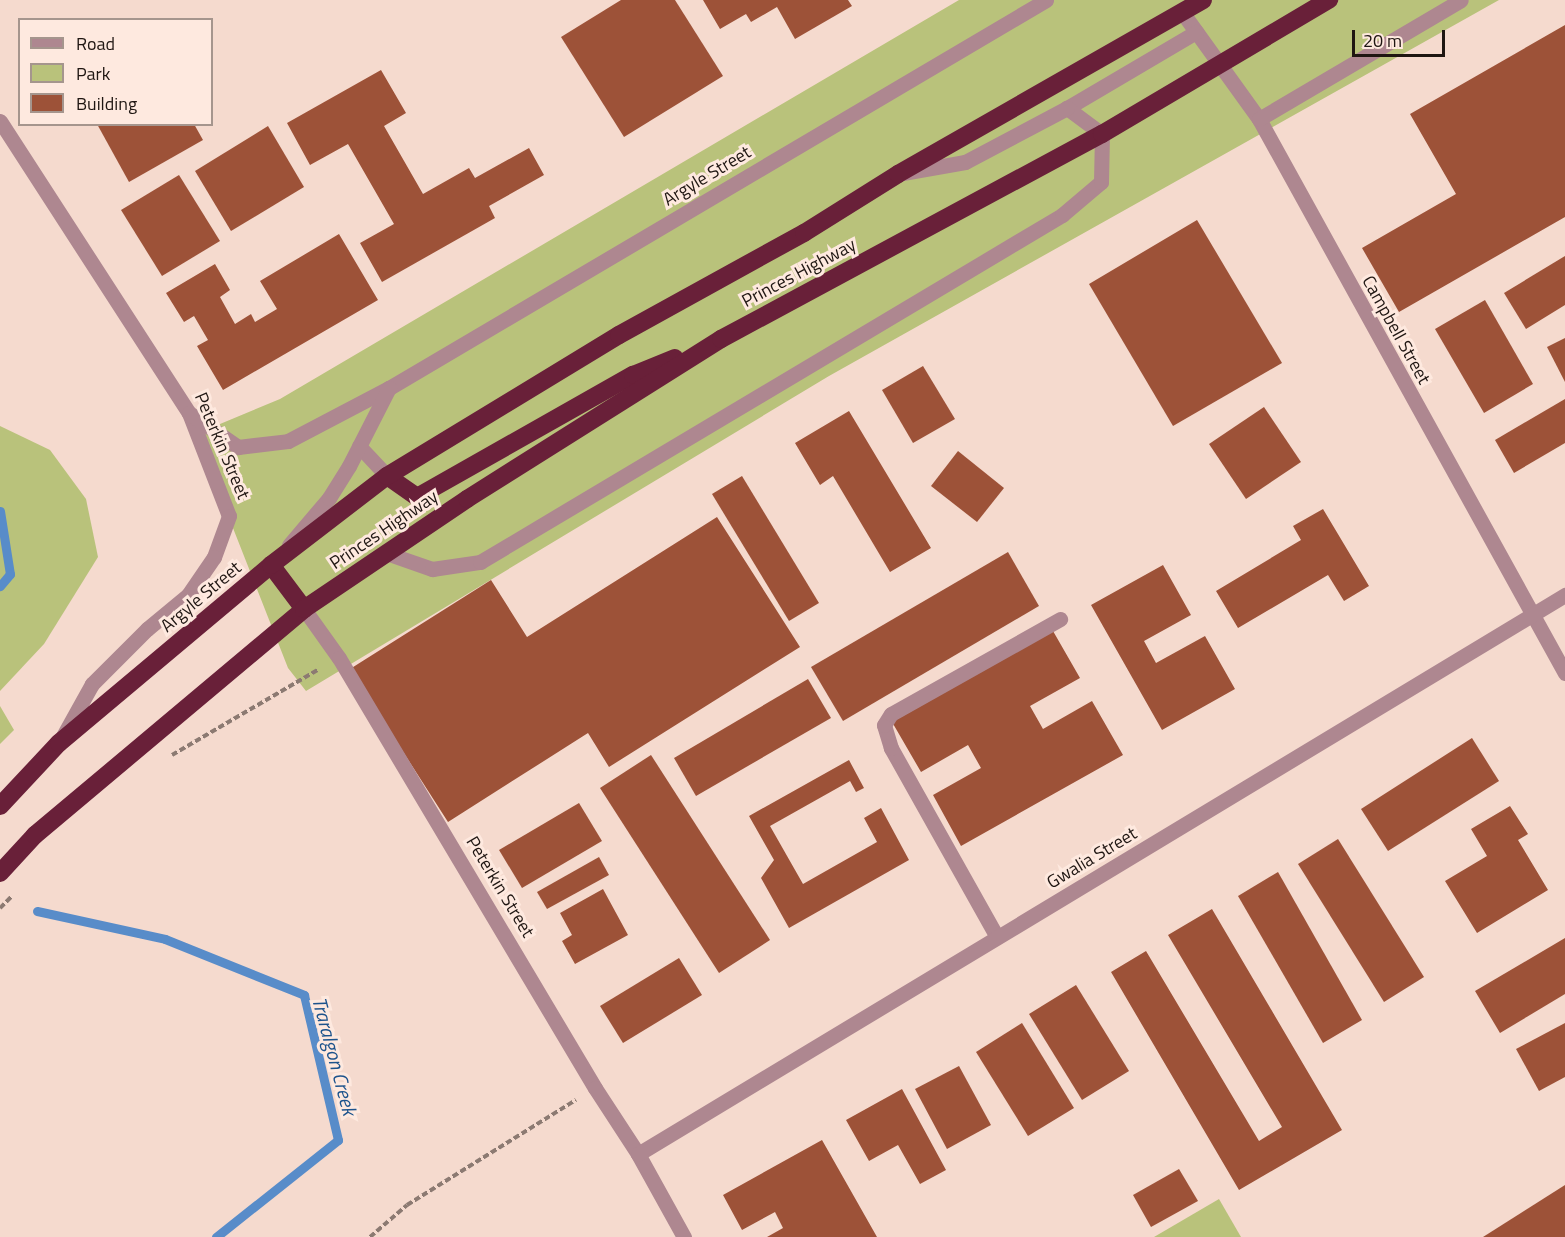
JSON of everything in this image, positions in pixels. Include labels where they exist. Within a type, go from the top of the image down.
[{"type":"highway","name":"Princes Highway","points":[[271,565],[387,476],[619,335],[804,233],[898,174],[1203,0]]},
{"type":"highway","name":"Princes Highway","points":[[304,609],[466,499],[721,339],[1102,134],[1329,0]]},
{"type":"highway","points":[[387,476],[417,496],[633,375],[721,339]]},
{"type":"highway","name":"Argyle Street","points":[[0,806],[59,743],[271,565]]},
{"type":"highway","name":"Peterkin Street","points":[[271,565],[304,609]]},
{"type":"highway","points":[[0,873],[35,835],[304,609]]},
{"type":"street","name":"Argyle Street","points":[[189,413],[238,447],[288,441],[389,388],[1046,0]]},
{"type":"street","points":[[1259,119],[1461,0]]},
{"type":"street","name":"Campbell Street","points":[[1182,12],[1259,119],[1565,673]]},
{"type":"street","points":[[898,174],[965,162],[1067,108],[1196,32]]},
{"type":"street","points":[[388,554],[432,569],[480,562],[1062,215],[1101,182],[1102,134],[1067,108]]},
{"type":"street","name":"Peterkin Street","points":[[0,121],[189,413],[229,516],[214,557],[188,595],[147,629],[92,684],[59,743]]},
{"type":"street","name":"Argyle Street","points":[[271,565],[329,498],[389,388]]},
{"type":"street","points":[[359,446],[387,476]]},
{"type":"street","name":"Gwalia Street","points":[[638,1154],[1565,595]]},
{"type":"street","name":"Peterkin Street","points":[[304,609],[339,658],[595,1088],[638,1154],[684,1237]]},
{"type":"street","points":[[997,937],[891,748],[884,725],[891,714],[1060,619]]},
{"type":"path","points":[[170,756],[339,658]]},
{"type":"path","points":[[370,1237],[407,1205],[595,1088]]},
{"type":"green space","points":[[959,0],[1499,0],[829,376],[306,691],[288,668],[196,434],[280,399]]},
{"type":"green space","points":[[0,426],[50,450],[86,499],[98,557],[44,644],[0,691]]},
{"type":"green space","points":[[0,706],[14,730],[0,744]]},
{"type":"green space","points":[[1219,1199],[1241,1237],[1154,1237]]},
{"type":"building","points":[[621,0],[675,0],[723,76],[624,137],[561,37]]},
{"type":"building","points":[[703,0],[848,0],[852,6],[795,39],[777,7],[751,22],[746,14],[720,29]]},
{"type":"building","points":[[1565,25],[1565,217],[1399,312],[1362,248],[1456,194],[1410,114]]},
{"type":"building","points":[[381,70],[406,113],[384,126],[423,194],[469,168],[475,178],[529,148],[544,175],[489,206],[495,218],[382,282],[360,243],[394,224],[348,144],[310,165],[287,123]]},
{"type":"building","points":[[98,126],[195,126],[203,140],[129,182]]},
{"type":"building","points":[[268,126],[304,187],[231,231],[195,171]]},
{"type":"building","points":[[179,175],[220,241],[162,276],[121,210]]},
{"type":"building","points":[[1197,220],[1282,363],[1173,426],[1089,284]]},
{"type":"building","points":[[339,234],[378,300],[223,390],[197,346],[208,340],[194,316],[184,322],[166,293],[215,264],[230,290],[220,297],[235,324],[251,314],[255,322],[277,309],[260,281]]},
{"type":"building","points":[[1565,256],[1565,305],[1526,329],[1504,293]]},
{"type":"building","points":[[1485,300],[1533,384],[1484,413],[1435,329]]},
{"type":"building","points":[[1565,338],[1565,382],[1547,347]]},
{"type":"building","points":[[923,366],[955,419],[913,443],[882,390]]},
{"type":"building","points":[[1565,399],[1565,443],[1514,473],[1495,440]]},
{"type":"building","points":[[1264,407],[1301,462],[1246,499],[1209,444]]},
{"type":"building","points":[[849,411],[931,548],[890,572],[833,476],[820,485],[795,443]]},
{"type":"building","points":[[958,451],[1004,488],[977,522],[931,486]]},
{"type":"building","points":[[742,476],[819,603],[789,621],[712,494]]},
{"type":"building","points":[[1323,509],[1369,586],[1344,601],[1328,575],[1238,628],[1216,591],[1301,540],[1293,526]]},
{"type":"building","points":[[717,517],[800,647],[609,767],[588,733],[448,822],[350,669],[491,580],[527,637]]},
{"type":"building","points":[[1008,552],[1039,606],[843,721],[811,667]]},
{"type":"building","points":[[1163,565],[1191,615],[1144,641],[1156,663],[1205,636],[1235,689],[1162,730],[1091,605]]},
{"type":"building","points":[[1053,631],[1080,678],[1030,706],[1043,729],[1092,701],[1123,755],[961,846],[933,795],[981,768],[968,745],[921,772],[892,722]]},
{"type":"building","points":[[808,679],[831,718],[696,796],[674,758]]},
{"type":"building","points":[[1472,738],[1499,781],[1388,851],[1361,809]]},
{"type":"building","points":[[651,755],[770,940],[719,973],[600,788]]},
{"type":"building","points":[[849,760],[864,788],[856,792],[850,781],[770,826],[803,884],[877,842],[864,818],[881,808],[909,860],[789,928],[761,878],[774,860],[749,816]]},
{"type":"building","points":[[579,803],[602,841],[522,888],[499,850]]},
{"type":"building","points":[[1510,806],[1528,834],[1518,840],[1548,890],[1477,933],[1445,881],[1487,856],[1471,829]]},
{"type":"building","points":[[1338,839],[1424,977],[1384,1002],[1298,864]]},
{"type":"building","points":[[599,857],[609,875],[547,909],[537,892]]},
{"type":"building","points":[[1278,872],[1362,1020],[1323,1043],[1238,896]]},
{"type":"building","points":[[603,889],[628,935],[575,964],[562,941],[572,935],[560,913]]},
{"type":"building","points":[[1212,909],[1342,1130],[1239,1190],[1111,972],[1146,951],[1259,1141],[1282,1127],[1168,935]]},
{"type":"building","points":[[1565,938],[1565,994],[1500,1033],[1475,991]]},
{"type":"building","points":[[679,958],[702,995],[623,1043],[600,1006]]},
{"type":"building","points":[[1076,985],[1129,1071],[1082,1100],[1029,1014]]},
{"type":"building","points":[[1022,1023],[1074,1108],[1028,1136],[976,1052]]},
{"type":"building","points":[[1565,1023],[1565,1077],[1539,1091],[1516,1049]]},
{"type":"building","points":[[959,1066],[991,1125],[947,1149],[915,1089]]},
{"type":"building","points":[[902,1089],[946,1170],[920,1184],[898,1145],[869,1161],[846,1120]]},
{"type":"building","points":[[822,1140],[877,1237],[767,1237],[783,1228],[775,1212],[742,1230],[723,1195]]},
{"type":"building","points":[[1179,1169],[1198,1201],[1151,1227],[1133,1195]]},
{"type":"building","points":[[1565,1185],[1565,1237],[1483,1237]]},
{"type":"waterway","name":"Traralgon Creek","points":[[0,511],[10,574],[0,586]]},
{"type":"waterway","name":"Traralgon Creek","points":[[37,911],[165,939],[304,995],[338,1140],[216,1237]]}]
